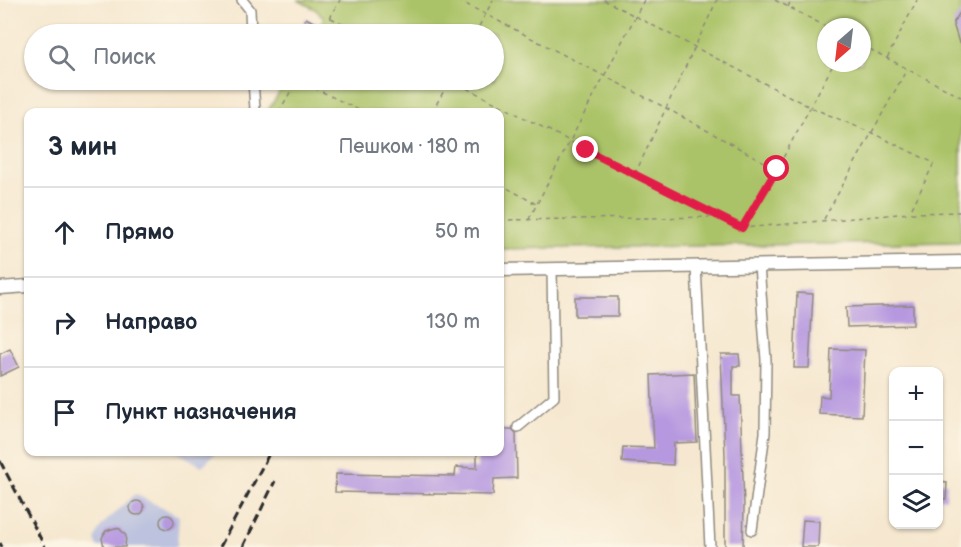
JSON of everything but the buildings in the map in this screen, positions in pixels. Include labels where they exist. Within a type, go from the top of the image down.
[{"type":"main road","points":[[504,270],[961,262]]},
{"type":"main road","points":[[0,288],[24,286]]},
{"type":"street","points":[[242,0],[250,10],[251,24]]},
{"type":"street","points":[[254,90],[255,108]]},
{"type":"street","points":[[752,530],[765,433],[766,360],[759,265]]},
{"type":"street","points":[[696,266],[710,547]]},
{"type":"street","points":[[518,427],[554,398],[552,269]]},
{"type":"path","points":[[326,24],[340,0]]},
{"type":"path","points":[[458,0],[666,108],[777,169]]},
{"type":"path","points":[[480,24],[494,0]]},
{"type":"path","points":[[604,0],[810,107],[872,133],[934,163],[910,213]]},
{"type":"path","points":[[529,219],[644,0]]},
{"type":"path","points":[[635,174],[717,0]]},
{"type":"path","points":[[775,0],[817,22]]},
{"type":"path","points":[[788,7],[791,0]]},
{"type":"path","points":[[887,58],[916,1],[912,0]]},
{"type":"path","points":[[330,17],[344,24]]},
{"type":"path","points":[[871,50],[961,97]]},
{"type":"path","points":[[824,220],[907,69]]},
{"type":"path","points":[[742,228],[777,169],[829,72]]},
{"type":"path","points":[[281,108],[292,90]]},
{"type":"path","points":[[318,90],[355,108]]},
{"type":"path","points":[[434,108],[445,90]]},
{"type":"path","points":[[471,90],[742,228],[910,213],[961,212]]},
{"type":"path","points":[[504,186],[537,204]]},
{"type":"path","points":[[504,220],[718,217]]},
{"type":"shaded area","points":[[183,456],[213,456],[202,466]]},
{"type":"shaded area","points":[[135,494],[179,516],[177,547],[98,547],[95,539],[102,525]]},
{"type":"green space","points":[[298,0],[961,0],[961,242],[504,249],[504,108],[270,108],[281,90],[504,90],[504,24],[320,24],[324,18],[315,9]]},
{"type":"railway","points":[[220,547],[268,456]]},
{"type":"railway","points":[[0,461],[45,547]]},
{"type":"railway","points":[[243,547],[275,481]]},
{"type":"railway","points":[[0,543],[2,547]]},
{"type":"route","points":[[586,150],[742,228],[777,169]]}]
